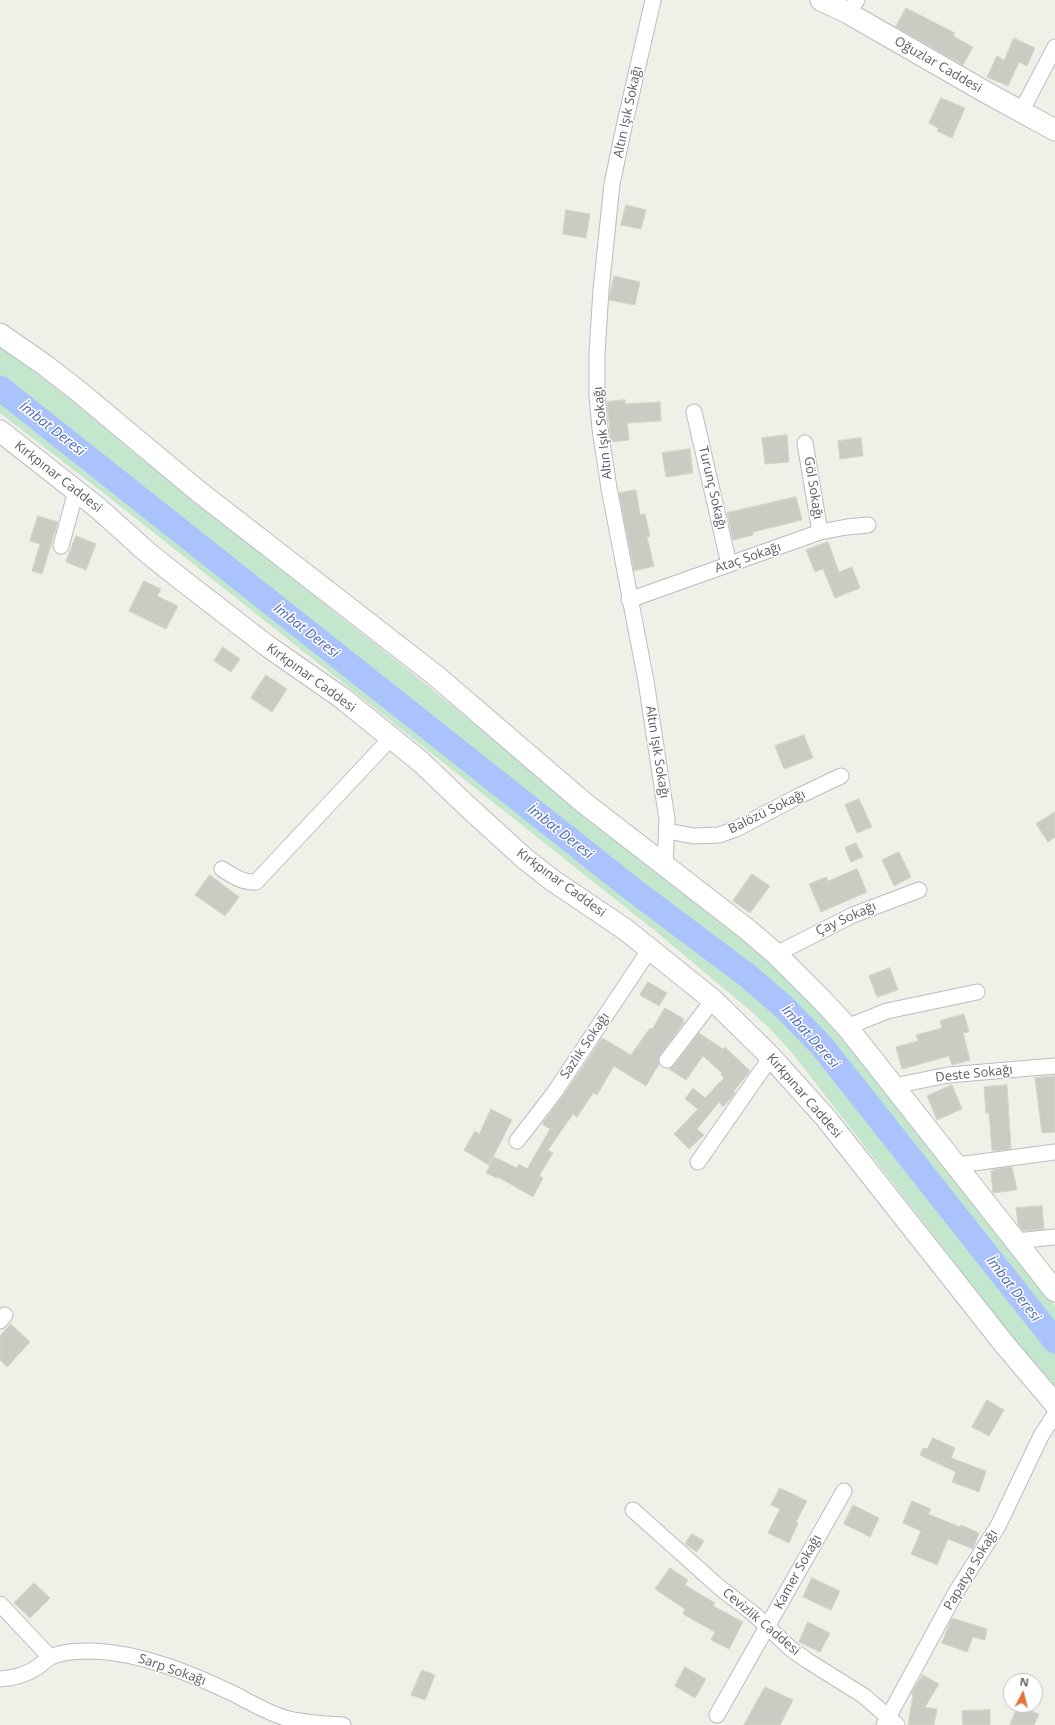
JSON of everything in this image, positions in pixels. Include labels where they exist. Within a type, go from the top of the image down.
[{"type":"street","name":"Altın Işık Sokağı","points":[[653,0],[612,184],[602,283],[597,353],[597,396],[600,429],[610,496],[629,600],[646,681],[664,800],[667,831],[665,867]]},
{"type":"street","name":"Oğuzlar Caddesi","points":[[821,0],[853,7],[1021,112],[1055,130]]},
{"type":"street","points":[[1021,112],[1055,46]]},
{"type":"street","points":[[0,334],[58,375],[198,491],[435,675],[583,802],[665,867],[712,901],[776,954],[847,1027],[1055,1291]]},
{"type":"street","name":"Turunç Sokağı","points":[[694,412],[729,564]]},
{"type":"street","name":"Kırkpınar Caddesi","points":[[0,431],[76,491],[182,580],[266,645],[342,698],[421,762],[524,858],[552,880],[626,930],[713,1000],[771,1057],[825,1117],[1005,1345],[1055,1404]]},
{"type":"street","name":"Göl Sokağı","points":[[805,443],[820,532]]},
{"type":"street","points":[[61,546],[76,491]]},
{"type":"street","name":"Ataç Sokağı","points":[[629,600],[820,532],[868,525]]},
{"type":"street","points":[[222,869],[240,880],[249,883],[256,882],[391,738]]},
{"type":"street","name":"Balözü Sokağı","points":[[667,831],[694,836],[719,835],[736,829],[841,776]]},
{"type":"street","name":"Çay Sokağı","points":[[776,954],[853,915],[919,890]]},
{"type":"street","name":"Sazlık Sokağı","points":[[517,1141],[554,1093],[650,949]]},
{"type":"street","points":[[847,1027],[887,1011],[977,992]]},
{"type":"street","points":[[667,1060],[713,1000]]},
{"type":"street","points":[[698,1162],[771,1057]]},
{"type":"street","name":"Deste Sokağı","points":[[894,1086],[948,1075],[1055,1066]]},
{"type":"street","points":[[958,1166],[1055,1152]]},
{"type":"street","points":[[1016,1241],[1055,1237]]},
{"type":"street","name":"Papatya Sokağı","points":[[890,1722],[956,1592],[998,1526],[1041,1436],[1055,1414]]},
{"type":"street","name":"Kamer Sokağı","points":[[717,1715],[844,1491]]},
{"type":"street","name":"Cevizlik Caddesi","points":[[633,1510],[719,1587],[767,1626],[791,1649],[864,1696],[890,1722]]},
{"type":"street","points":[[0,1604],[50,1657]]},
{"type":"street","name":"Sarp Sokağı","points":[[0,1679],[21,1676],[32,1671],[50,1657],[59,1654],[92,1651],[127,1655],[147,1659],[200,1678],[269,1712],[289,1719],[343,1725]]},
{"type":"green space","points":[[0,344],[77,405],[144,461],[428,686],[570,803],[769,958],[828,1022],[968,1190],[1055,1306],[1055,1392],[793,1054],[768,1027],[654,930],[110,498],[0,413]]},
{"type":"building","points":[[906,8],[955,33],[953,36],[973,47],[963,65],[896,27]]},
{"type":"building","points":[[1014,38],[1035,48],[1027,66],[1019,62],[1008,86],[987,77],[997,56],[1004,60]]},
{"type":"building","points":[[941,98],[965,108],[952,138],[937,131],[938,128],[929,123]]},
{"type":"building","points":[[626,205],[646,210],[641,229],[621,225]]},
{"type":"building","points":[[566,210],[590,214],[586,238],[563,234]]},
{"type":"building","points":[[614,276],[640,282],[635,305],[609,300]]},
{"type":"building","points":[[625,400],[625,404],[660,402],[661,421],[627,423],[629,440],[611,442],[607,402]]},
{"type":"building","points":[[787,435],[789,462],[765,464],[762,438]]},
{"type":"building","points":[[861,438],[863,456],[840,459],[838,441]]},
{"type":"building","points":[[690,449],[693,473],[666,477],[662,453]]},
{"type":"building","points":[[636,490],[640,515],[645,514],[650,536],[647,537],[654,566],[634,571],[619,493]]},
{"type":"building","points":[[796,497],[802,520],[753,532],[753,535],[733,540],[727,513]]},
{"type":"building","points":[[38,516],[58,522],[42,574],[32,571],[40,544],[30,541]]},
{"type":"building","points":[[76,536],[96,544],[86,570],[66,562]]},
{"type":"building","points":[[828,542],[839,572],[852,567],[860,588],[835,598],[823,569],[815,572],[806,550]]},
{"type":"building","points":[[144,581],[161,589],[157,596],[178,606],[166,629],[129,611]]},
{"type":"building","points":[[223,647],[240,659],[231,672],[214,661]]},
{"type":"building","points":[[266,675],[287,689],[272,712],[251,698]]},
{"type":"building","points":[[804,735],[813,758],[784,769],[775,746]]},
{"type":"building","points":[[859,799],[872,827],[857,833],[845,805]]},
{"type":"building","points":[[1055,812],[1055,837],[1048,842],[1036,824]]},
{"type":"building","points":[[856,843],[863,857],[851,862],[845,848]]},
{"type":"building","points":[[899,852],[911,877],[894,886],[882,860]]},
{"type":"building","points":[[857,869],[867,892],[821,912],[809,884],[826,877],[828,881]]},
{"type":"building","points":[[752,874],[770,886],[750,913],[733,901]]},
{"type":"building","points":[[210,875],[239,897],[225,916],[195,895]]},
{"type":"building","points":[[890,968],[898,990],[877,997],[869,976]]},
{"type":"building","points":[[648,982],[667,993],[659,1006],[640,995]]},
{"type":"building","points":[[665,1008],[684,1019],[684,1022],[660,1055],[658,1059],[659,1064],[646,1086],[614,1066],[597,1095],[593,1093],[577,1117],[573,1114],[548,1150],[553,1153],[539,1176],[543,1178],[533,1197],[498,1177],[497,1178],[486,1173],[494,1157],[517,1168],[519,1164],[527,1169],[550,1129],[542,1124],[570,1086],[602,1038],[631,1055],[650,1028],[652,1029]]},
{"type":"building","points":[[964,1014],[969,1032],[963,1033],[970,1060],[952,1065],[949,1056],[902,1069],[896,1047],[918,1041],[916,1035],[942,1028],[940,1021]]},
{"type":"building","points":[[699,1033],[723,1049],[725,1047],[750,1071],[734,1091],[735,1093],[723,1107],[719,1102],[697,1129],[704,1135],[689,1149],[674,1134],[698,1109],[685,1099],[693,1088],[705,1098],[724,1078],[721,1075],[722,1073],[703,1056],[686,1080],[669,1069],[674,1065]]},
{"type":"building","points":[[1055,1076],[1055,1132],[1042,1133],[1035,1078]]},
{"type":"building","points":[[952,1085],[962,1109],[937,1120],[927,1096]]},
{"type":"building","points":[[1007,1085],[1011,1149],[992,1151],[989,1113],[986,1113],[984,1087]]},
{"type":"building","points":[[491,1109],[512,1120],[489,1165],[464,1150],[475,1131],[479,1134]]},
{"type":"building","points":[[1012,1167],[1017,1190],[993,1193],[991,1171],[994,1171],[993,1169]]},
{"type":"building","points":[[1042,1206],[1044,1229],[1023,1231],[1018,1224],[1016,1208]]},
{"type":"building","points":[[11,1324],[30,1342],[7,1367],[0,1360],[0,1336]]},
{"type":"building","points":[[987,1400],[1004,1410],[989,1436],[972,1427]]},
{"type":"building","points":[[933,1438],[955,1448],[951,1458],[986,1471],[979,1492],[952,1482],[956,1472],[920,1455],[923,1448],[927,1449]]},
{"type":"building","points":[[780,1488],[807,1501],[796,1522],[798,1523],[789,1543],[768,1533],[780,1509],[771,1505]]},
{"type":"building","points":[[912,1501],[931,1509],[928,1514],[960,1527],[961,1525],[979,1533],[973,1549],[948,1539],[937,1565],[911,1554],[921,1531],[903,1523]]},
{"type":"building","points":[[853,1505],[879,1518],[870,1537],[844,1524]]},
{"type":"building","points":[[692,1534],[704,1541],[697,1552],[685,1544]]},
{"type":"building","points":[[670,1568],[688,1580],[685,1585],[715,1603],[713,1606],[743,1622],[729,1649],[711,1640],[715,1632],[683,1614],[685,1609],[655,1589]]},
{"type":"building","points":[[812,1578],[840,1591],[831,1610],[803,1597]]},
{"type":"building","points":[[34,1583],[50,1598],[30,1618],[14,1603]]},
{"type":"building","points":[[952,1618],[987,1629],[985,1640],[973,1637],[967,1652],[942,1643]]},
{"type":"building","points":[[808,1622],[830,1633],[820,1652],[799,1642]]},
{"type":"building","points":[[685,1667],[706,1679],[695,1698],[675,1686]]},
{"type":"building","points":[[422,1670],[435,1675],[425,1700],[411,1695]]},
{"type":"building","points":[[923,1675],[939,1684],[925,1707],[937,1709],[934,1725],[908,1725],[913,1695],[911,1694]]},
{"type":"building","points":[[765,1687],[793,1700],[780,1725],[744,1725]]},
{"type":"building","points":[[990,1710],[990,1725],[963,1725],[962,1711]]},
{"type":"building","points":[[1015,1713],[1039,1714],[1034,1725],[1010,1725]]},
{"type":"waterway","name":"İmbat Deresi","points":[[0,388],[632,889],[748,976],[785,1008],[821,1045],[1055,1341]]}]
